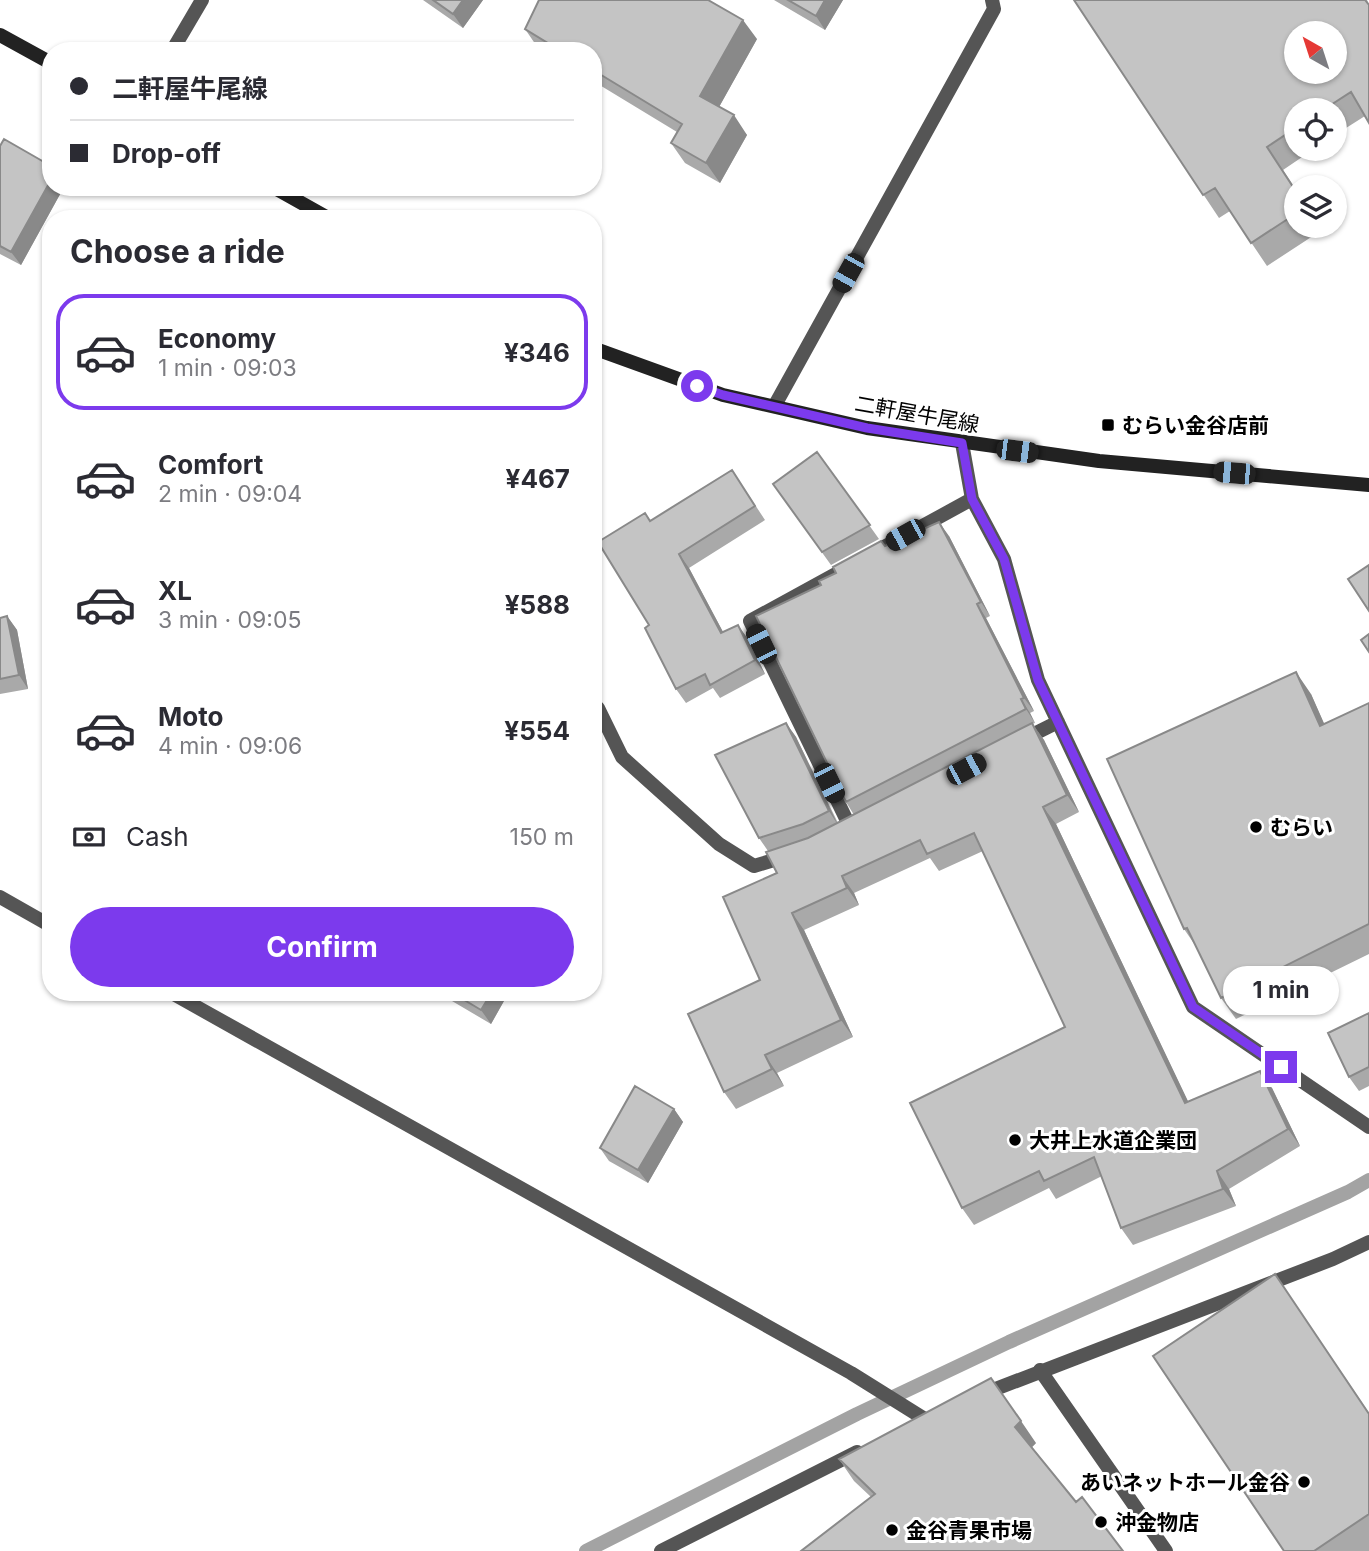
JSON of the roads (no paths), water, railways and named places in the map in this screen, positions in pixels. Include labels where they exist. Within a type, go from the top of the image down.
[{"type":"street","points":[[177,42],[202,0]]},
{"type":"street","points":[[775,405],[993,9],[992,0]]},
{"type":"street","points":[[0,35],[42,58]]},
{"type":"street","points":[[289,196],[314,210]]},
{"type":"street","name":"二軒屋牛尾線","points":[[602,351],[723,395],[867,428],[1099,461],[1369,485]]},
{"type":"street","points":[[962,443],[972,499],[1004,559],[1038,680],[1193,1007],[1369,1127]]},
{"type":"street","points":[[867,557],[972,499]]},
{"type":"street","points":[[843,570],[750,621],[851,829]]},
{"type":"street","points":[[602,716],[622,757],[719,844],[754,866],[803,851]]},
{"type":"street","points":[[1009,747],[1058,722]]},
{"type":"street","points":[[0,897],[42,921]]},
{"type":"street","points":[[186,1001],[851,1373],[923,1419]]},
{"type":"street","points":[[970,1399],[1334,1259],[1369,1242]]},
{"type":"street","points":[[1040,1370],[1166,1551]]},
{"type":"street","points":[[661,1551],[873,1444]]},
{"type":"waterway","points":[[586,1551],[857,1414],[1009,1342],[1348,1192],[1369,1180]]},
{"type":"place","name":"むらい金谷店前","points":[[1108,425]]},
{"type":"place","name":"むらい","points":[[1256,827]]},
{"type":"place","name":"大井上水道企業団","points":[[1015,1140]]},
{"type":"place","name":"あいネットホール金谷","points":[[1304,1482]]},
{"type":"place","name":"沖金物店","points":[[1101,1522]]},
{"type":"place","name":"金谷青果市場","points":[[892,1530]]}]
